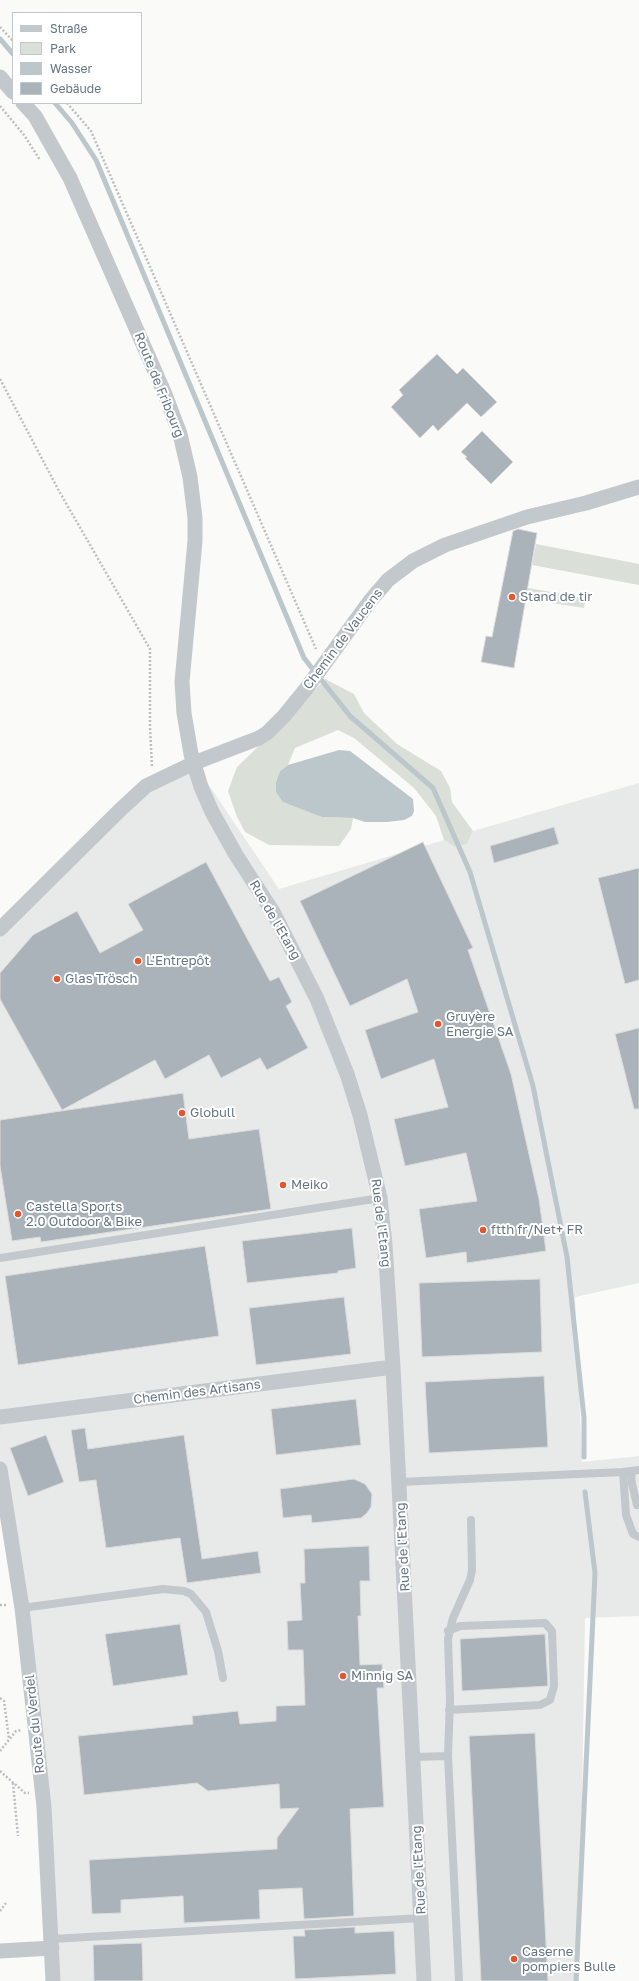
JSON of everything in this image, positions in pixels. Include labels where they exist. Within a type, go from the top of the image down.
[{"type":"street","points":[[0,77],[12,91]]},
{"type":"street","name":"Route de Fribourg","points":[[24,104],[35,116],[70,178],[164,392],[185,451],[193,496],[195,541],[184,661],[183,700],[187,733],[194,763]]},
{"type":"street","name":"Chemin de Vaucens","points":[[194,763],[259,738],[284,716],[323,667],[370,601],[388,580],[413,561],[445,545],[527,517],[586,503],[639,487]]},
{"type":"street","points":[[0,929],[136,794],[153,782],[194,763]]},
{"type":"street","name":"Rue de l'Etang","points":[[194,763],[212,812],[236,855],[273,912],[317,999],[347,1074],[358,1108],[380,1198],[386,1245],[393,1367],[414,1757],[424,1981]]},
{"type":"street","name":"Chemin des Artisans","points":[[0,1417],[393,1367]]},
{"type":"street","name":"Route du Verdel","points":[[0,1469],[15,1606],[44,1807],[53,1981]]},
{"type":"street","points":[[0,1951],[52,1944]]},
{"type":"lane","points":[[0,1258],[380,1198]]},
{"type":"lane","points":[[399,1482],[631,1471]]},
{"type":"lane","points":[[631,1471],[632,1484],[637,1505],[639,1505]]},
{"type":"lane","points":[[631,1471],[626,1515],[633,1534],[639,1537]]},
{"type":"lane","points":[[459,1981],[448,1756],[448,1631],[470,1580],[472,1570],[471,1520]]},
{"type":"lane","points":[[15,1606],[163,1590],[184,1591],[192,1594],[206,1612],[218,1651],[223,1678]]},
{"type":"lane","points":[[448,1631],[460,1626],[545,1623],[552,1631],[554,1686],[550,1700],[540,1705],[449,1710]]},
{"type":"lane","points":[[414,1757],[448,1756]]},
{"type":"lane","points":[[52,1944],[422,1918]]},
{"type":"path","points":[[0,27],[12,41]]},
{"type":"path","points":[[68,104],[91,131],[323,667]]},
{"type":"path","points":[[0,106],[24,135],[44,166]]},
{"type":"path","points":[[0,379],[59,491],[150,649],[150,727],[153,782]]},
{"type":"path","points":[[0,1605],[15,1606]]},
{"type":"path","points":[[0,1698],[4,1701],[9,1739]]},
{"type":"path","points":[[0,1751],[16,1731],[22,1730]]},
{"type":"path","points":[[0,1771],[24,1793],[29,1793]]},
{"type":"path","points":[[13,1783],[18,1836]]},
{"type":"path","points":[[0,1911],[6,1903]]},
{"type":"shaded area","points":[[194,763],[279,889],[444,840],[455,847],[467,844],[473,831],[639,783],[639,1283],[575,1297],[582,1462],[639,1456],[639,1616],[585,1618],[579,1981],[53,1981],[52,1939],[0,1469],[0,929],[120,810]]},
{"type":"green space","points":[[536,544],[639,564],[639,585],[532,565]]},
{"type":"green space","points":[[528,588],[586,598],[584,608],[526,599]]},
{"type":"green space","points":[[325,679],[354,694],[364,713],[397,744],[441,771],[450,788],[452,802],[473,831],[467,844],[455,847],[444,840],[436,816],[414,788],[354,738],[338,730],[295,748],[288,765],[280,771],[276,782],[276,792],[322,817],[353,818],[351,829],[339,846],[269,845],[245,832],[237,817],[228,791],[237,767],[300,706]]},
{"type":"water","points":[[339,750],[350,751],[413,799],[414,811],[412,816],[404,820],[365,822],[353,818],[322,817],[283,802],[276,792],[276,782],[280,771],[288,765]]},
{"type":"building","points":[[437,354],[457,374],[463,368],[497,402],[481,417],[467,403],[438,431],[433,425],[420,438],[391,407],[403,395],[399,390]]},
{"type":"building","points":[[482,431],[513,462],[491,484],[461,452]]},
{"type":"building","name":"Stand de tir","points":[[518,529],[537,533],[514,668],[481,662],[486,636],[492,637],[513,531]]},
{"type":"building","points":[[554,827],[559,844],[494,863],[490,846]]},
{"type":"building","name":"Gruyère Energie SA","points":[[423,842],[473,948],[468,950],[511,1074],[539,1199],[546,1251],[467,1263],[466,1252],[426,1258],[419,1209],[477,1201],[466,1153],[405,1166],[394,1119],[448,1107],[434,1059],[381,1079],[365,1030],[418,1012],[407,979],[350,1006],[300,901]]},
{"type":"building","name":"Glas Trösch","points":[[206,862],[270,981],[279,977],[292,1002],[286,1006],[308,1048],[267,1070],[260,1058],[221,1078],[209,1055],[165,1079],[155,1060],[62,1110],[0,999],[0,973],[33,935],[77,911],[100,953],[143,930],[128,904]]},
{"type":"building","points":[[639,868],[639,980],[625,984],[598,878]]},
{"type":"building","points":[[639,1028],[639,1109],[634,1109],[615,1034]]},
{"type":"building","points":[[183,1093],[189,1139],[259,1129],[271,1209],[41,1242],[40,1237],[12,1241],[0,1166],[0,1120]]},
{"type":"building","points":[[352,1228],[356,1268],[338,1271],[338,1273],[247,1283],[242,1241]]},
{"type":"building","points":[[205,1246],[219,1336],[18,1365],[5,1276]]},
{"type":"building","points":[[540,1279],[542,1352],[422,1357],[419,1283]]},
{"type":"building","points":[[344,1297],[351,1354],[256,1365],[249,1308]]},
{"type":"building","points":[[544,1376],[548,1447],[429,1453],[425,1382]]},
{"type":"building","points":[[356,1399],[361,1445],[276,1455],[271,1409]]},
{"type":"building","points":[[85,1428],[88,1449],[184,1435],[202,1559],[258,1551],[261,1573],[187,1583],[180,1538],[106,1548],[96,1480],[79,1482],[71,1430]]},
{"type":"building","points":[[46,1435],[64,1482],[28,1496],[10,1448]]},
{"type":"building","points":[[354,1479],[365,1484],[372,1494],[371,1507],[361,1518],[312,1523],[311,1515],[283,1518],[280,1489]]},
{"type":"building","points":[[369,1546],[370,1581],[360,1581],[361,1616],[358,1616],[360,1665],[382,1664],[384,1688],[377,1688],[384,1807],[350,1809],[354,1916],[304,1919],[302,1888],[259,1890],[260,1919],[184,1923],[183,1896],[121,1900],[121,1913],[92,1914],[89,1860],[277,1849],[277,1838],[299,1808],[280,1809],[279,1784],[208,1791],[197,1783],[84,1795],[78,1736],[193,1724],[192,1716],[238,1711],[240,1724],[276,1721],[276,1706],[305,1705],[303,1650],[288,1650],[287,1621],[302,1620],[300,1583],[305,1583],[304,1549]]},
{"type":"building","points":[[180,1624],[188,1675],[113,1686],[105,1634]]},
{"type":"building","points":[[545,1634],[548,1686],[462,1691],[460,1639]]},
{"type":"building","points":[[535,1733],[548,1981],[481,1981],[469,1736]]},
{"type":"building","points":[[355,1927],[355,1933],[394,1931],[396,1974],[295,1979],[293,1936],[305,1936],[304,1930]]},
{"type":"building","points":[[142,1943],[143,1981],[94,1981],[93,1945]]},
{"type":"waterway","points":[[0,39],[12,53]]},
{"type":"waterway","points":[[56,104],[72,123],[96,160],[304,658],[350,716],[433,788],[470,872],[533,1086],[567,1257],[584,1418],[584,1457]]},
{"type":"waterway","points":[[576,1981],[595,1573],[585,1492]]},
{"type":"place","name":"Stand de tir","points":[[512,597]]},
{"type":"place","name":"L'Entrepôt","points":[[138,961]]},
{"type":"place","name":"Glas Trösch","points":[[57,979]]},
{"type":"place","name":"Gruyère Energie SA","points":[[438,1024]]},
{"type":"place","name":"Globull","points":[[182,1113]]},
{"type":"place","name":"Meiko","points":[[283,1185]]},
{"type":"place","name":"Castella Sports 2.0 Outdoor & Bike","points":[[18,1214]]},
{"type":"place","name":"ftth fr/Net+ FR","points":[[483,1230]]},
{"type":"place","name":"Minnig SA","points":[[343,1676]]},
{"type":"place","name":"Caserne pompiers Bulle","points":[[514,1959]]}]
